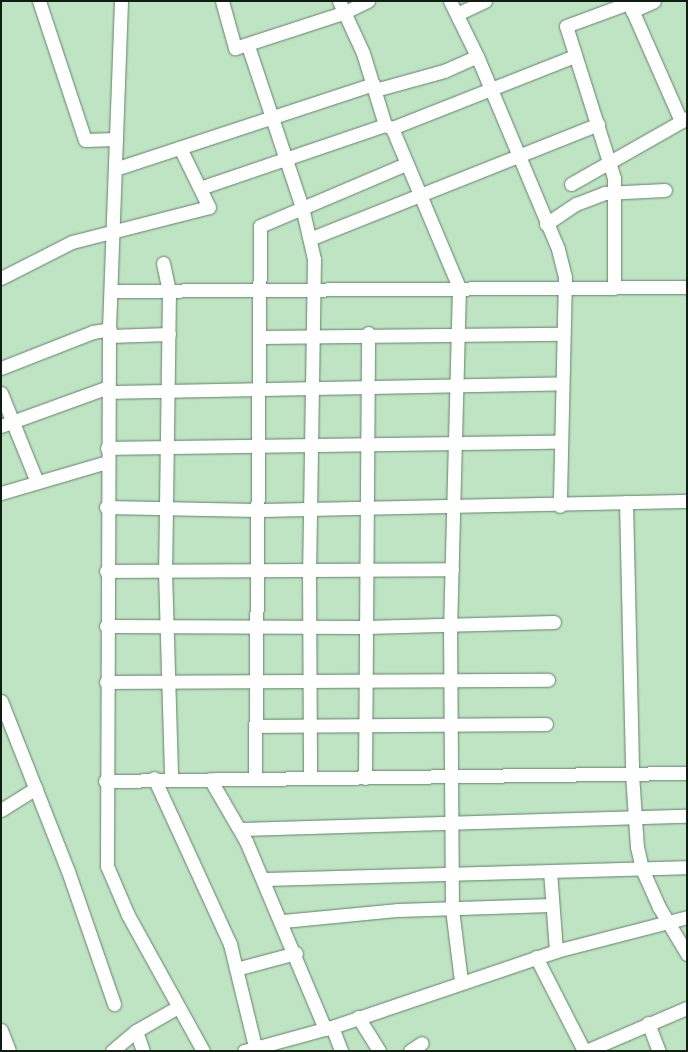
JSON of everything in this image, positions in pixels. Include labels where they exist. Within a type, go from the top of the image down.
[{"type":"street","points":[[39,1],[85,140],[116,139]]},
{"type":"street","points":[[121,1],[112,291],[109,333],[106,507],[107,866],[128,915],[203,1051]]},
{"type":"street","points":[[222,1],[235,48],[248,46],[341,7],[368,1]]},
{"type":"street","points":[[450,1],[477,56],[546,224],[558,249],[565,288],[562,334],[560,506]]},
{"type":"street","points":[[457,14],[484,1]]},
{"type":"street","points":[[614,288],[615,192],[609,162],[598,124],[566,26],[635,5],[654,1]]},
{"type":"street","points":[[571,184],[684,119],[635,5]]},
{"type":"street","points":[[341,7],[363,53],[389,126],[459,287],[450,624],[452,909],[461,981]]},
{"type":"street","points":[[248,46],[271,119],[312,238],[316,290],[311,389],[313,444],[309,571],[311,626],[310,778]]},
{"type":"street","points":[[115,169],[374,87],[444,71],[477,56]]},
{"type":"street","points":[[200,188],[389,126],[576,56]]},
{"type":"street","points":[[312,238],[598,124]]},
{"type":"street","points":[[1,278],[72,242],[114,230],[209,207],[180,148]]},
{"type":"street","points":[[255,778],[255,683],[257,627],[256,510],[258,390],[262,291],[260,226],[406,164]]},
{"type":"street","points":[[546,224],[576,204],[615,192],[665,190]]},
{"type":"street","points":[[163,263],[169,291],[170,391],[165,571],[168,626],[171,778]]},
{"type":"street","points":[[112,291],[262,291],[459,287],[687,288]]},
{"type":"street","points":[[1,368],[93,332],[169,334]]},
{"type":"street","points":[[260,337],[368,333],[562,334]]},
{"type":"street","points":[[365,778],[365,508],[368,333]]},
{"type":"street","points":[[7,424],[108,389],[170,391],[456,388],[562,383]]},
{"type":"street","points":[[1,393],[7,424],[36,482]]},
{"type":"street","points":[[107,448],[258,446],[366,442],[561,442]]},
{"type":"street","points":[[1,493],[107,462]]},
{"type":"street","points":[[106,507],[256,510],[560,506],[626,502],[687,501]]},
{"type":"street","points":[[626,502],[634,818],[642,869],[667,921],[687,954]]},
{"type":"street","points":[[106,571],[257,572],[452,569]]},
{"type":"street","points":[[106,626],[365,627],[554,622]]},
{"type":"street","points":[[106,682],[255,683],[548,680]]},
{"type":"street","points":[[1,701],[36,788],[114,1004]]},
{"type":"street","points":[[255,726],[310,727],[451,724],[546,724]]},
{"type":"street","points":[[106,781],[154,778],[365,778],[687,773]]},
{"type":"street","points":[[154,778],[230,944],[252,1050],[328,1028],[461,981],[536,957],[667,921],[687,917]]},
{"type":"street","points":[[210,778],[240,829],[283,921],[328,1028],[341,1051]]},
{"type":"street","points":[[1,810],[36,788]]},
{"type":"street","points":[[240,829],[452,826],[687,816]]},
{"type":"street","points":[[263,879],[452,875],[687,867]]},
{"type":"street","points":[[550,872],[551,905],[556,951]]},
{"type":"street","points":[[283,921],[398,910],[551,905]]},
{"type":"street","points":[[236,969],[296,953]]},
{"type":"street","points":[[536,957],[585,1051],[648,1023],[687,1008]]},
{"type":"street","points":[[112,1051],[136,1031],[178,1007]]},
{"type":"street","points":[[358,1017],[379,1051]]},
{"type":"street","points":[[648,1023],[659,1051]]},
{"type":"street","points":[[1,1030],[9,1051]]},
{"type":"street","points":[[136,1031],[143,1051]]},
{"type":"street","points":[[410,1051],[422,1043]]}]
